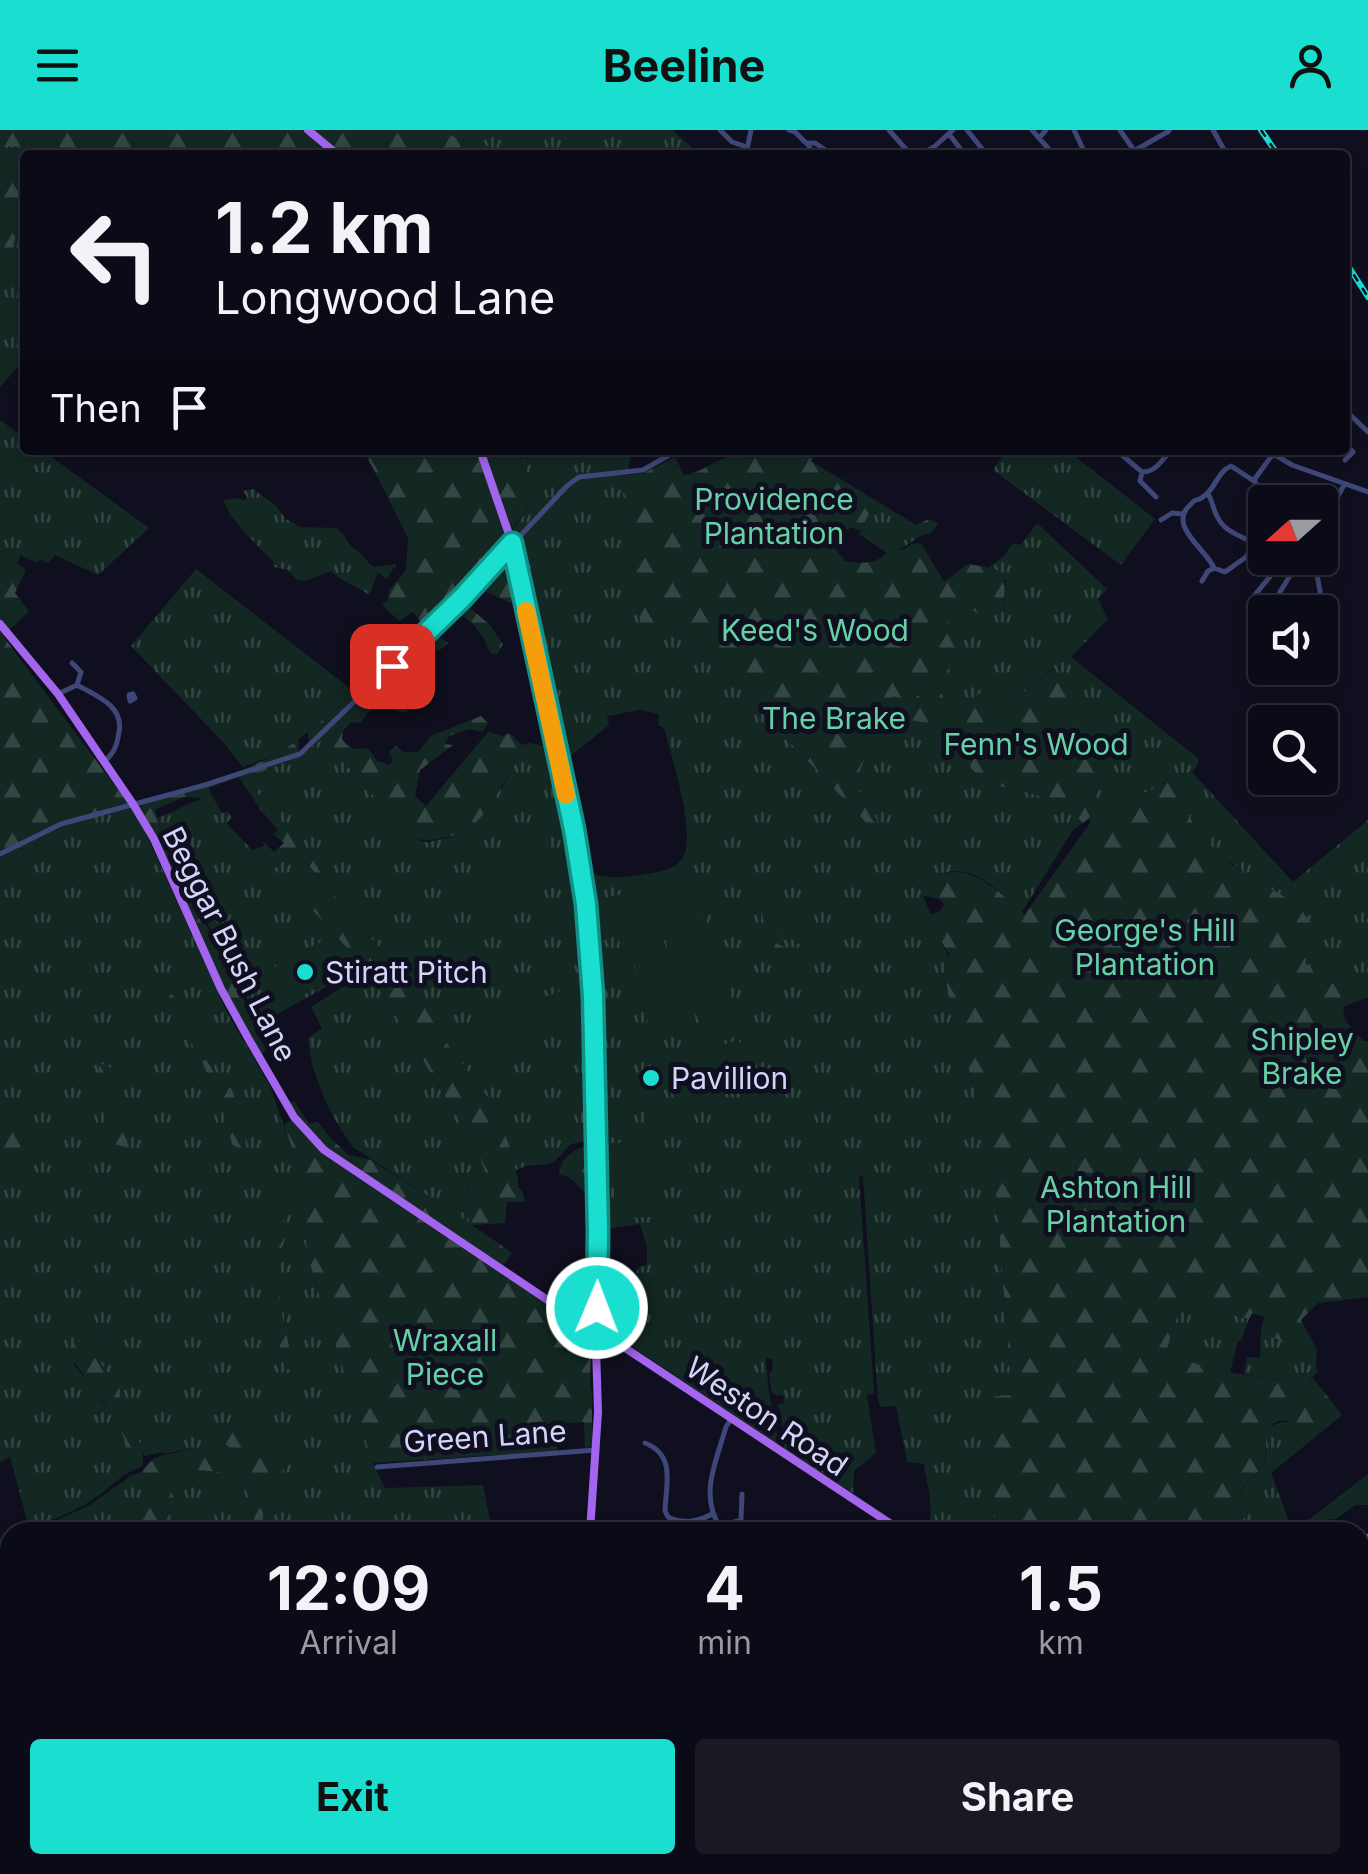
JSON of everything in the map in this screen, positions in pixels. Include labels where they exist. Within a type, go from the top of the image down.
[{"type":"main road","points":[[308,130],[332,150]]},
{"type":"main road","points":[[482,455],[512,543],[574,829],[586,904],[593,996],[599,1333],[591,1522]]},
{"type":"main road","name":"Beggar Bush Lane","points":[[0,624],[58,694],[154,839],[222,989],[294,1117],[324,1150],[599,1333]]},
{"type":"main road","points":[[580,1321],[597,1308]]},
{"type":"main road","name":"Beggar Bush Lane","points":[[561,1309],[575,1326],[599,1333]]},
{"type":"main road","name":"Weston Road","points":[[599,1333],[886,1522]]},
{"type":"street","points":[[720,130],[745,150]]},
{"type":"street","points":[[789,130],[809,148],[815,143],[828,150]]},
{"type":"street","points":[[889,130],[907,150]]},
{"type":"street","points":[[967,130],[983,150]]},
{"type":"street","points":[[1032,130],[1049,150]]},
{"type":"street","points":[[1038,138],[1046,130]]},
{"type":"street","points":[[1140,150],[1169,131]]},
{"type":"street","points":[[928,150],[951,132]]},
{"type":"street","points":[[0,854],[60,824],[205,785],[300,754],[462,598],[567,486],[579,478],[643,470],[668,455]]},
{"type":"street","points":[[1122,455],[1142,472],[1150,472],[1167,455]]},
{"type":"street","points":[[1254,481],[1268,455]]},
{"type":"street","points":[[1275,455],[1292,465],[1368,492]]},
{"type":"street","points":[[1345,460],[1350,455]]},
{"type":"street","points":[[1248,552],[1228,572],[1214,568],[1210,558],[1193,543],[1183,514],[1192,502],[1208,494],[1231,463],[1258,485]]},
{"type":"street","points":[[1142,472],[1137,482],[1152,496]]},
{"type":"street","points":[[1338,496],[1344,485]]},
{"type":"street","points":[[1208,494],[1221,524],[1230,533],[1248,540]]},
{"type":"street","points":[[1161,520],[1172,513],[1183,514]]},
{"type":"street","points":[[1202,581],[1214,568]]},
{"type":"street","points":[[1256,595],[1271,575]]},
{"type":"street","points":[[72,663],[81,672],[78,686]]},
{"type":"street","points":[[58,694],[78,686]]},
{"type":"street","points":[[78,686],[114,708],[118,715],[116,748],[104,762]]},
{"type":"street","points":[[716,1522],[710,1487],[731,1419]]},
{"type":"street","points":[[649,1444],[666,1460],[668,1517],[683,1522],[712,1514]]},
{"type":"street","name":"Green Lane","points":[[377,1467],[596,1450]]},
{"type":"street","points":[[736,1522],[744,1504],[742,1494]]},
{"type":"green space","points":[[0,130],[295,130],[79,150],[20,150],[20,365],[0,387]]},
{"type":"green space","points":[[0,130],[443,130],[464,143],[474,139],[493,150],[20,150],[20,146],[0,147]]},
{"type":"green space","points":[[443,130],[672,130],[695,150],[493,150],[474,139],[464,143]]},
{"type":"green space","points":[[20,162],[20,227],[0,273],[0,167]]},
{"type":"green space","points":[[0,420],[20,434],[20,455],[49,455],[149,528],[98,575],[55,555],[48,563],[40,559],[37,563],[0,545]]},
{"type":"green space","points":[[365,455],[519,455],[538,496],[506,535],[519,607],[474,586],[460,600],[489,624],[503,644],[497,655],[490,653],[479,631],[460,615],[449,625],[443,624],[442,633],[435,634],[448,643],[439,651],[416,655],[386,679],[394,701],[378,690],[374,694],[410,713],[373,704],[361,722],[350,723],[343,731],[342,739],[348,745],[368,748],[377,761],[390,765],[393,759],[389,752],[396,746],[404,752],[418,752],[431,736],[481,716],[488,723],[482,732],[469,729],[449,736],[445,744],[453,745],[420,770],[415,796],[426,806],[488,732],[503,736],[509,733],[522,745],[483,815],[465,831],[436,839],[423,840],[405,833],[324,738],[309,749],[308,732],[356,693],[365,659],[376,641],[375,633],[378,631],[387,639],[411,638],[422,623],[413,612],[399,621],[382,605],[406,570],[408,538]]},
{"type":"green space","points":[[519,455],[631,455],[623,493],[641,629],[683,633],[871,828],[877,821],[855,784],[867,752],[888,724],[881,712],[894,696],[919,695],[922,700],[905,719],[938,725],[982,782],[1059,800],[1083,823],[1073,830],[1022,912],[984,880],[962,872],[939,876],[922,893],[948,957],[948,993],[993,1157],[1012,1396],[982,1400],[981,1407],[996,1522],[929,1522],[931,1508],[924,1464],[907,1462],[896,1406],[880,1407],[863,1176],[859,1177],[874,1393],[867,1395],[876,1453],[854,1471],[853,1493],[784,1449],[777,1405],[785,1403],[783,1395],[772,1393],[772,1359],[766,1358],[766,1362],[779,1445],[616,1336],[620,1329],[641,1324],[636,1272],[647,1265],[647,1247],[640,1224],[604,1229],[601,1061],[587,893],[592,884],[591,873],[632,876],[666,870],[679,863],[687,833],[677,776],[664,728],[658,725],[659,714],[640,710],[607,716],[609,725],[568,758],[512,530],[538,496]]},
{"type":"green space","points":[[814,455],[811,461],[916,525],[929,519],[938,523],[931,533],[922,535],[873,506],[860,531],[851,527],[833,546],[845,561],[870,562],[891,549],[902,550],[921,543],[944,582],[968,564],[1002,574],[1004,609],[987,618],[973,610],[947,622],[946,631],[961,659],[944,673],[930,674],[928,681],[937,685],[952,714],[980,693],[1003,709],[1055,668],[1101,779],[1089,818],[1083,823],[1059,800],[982,782],[938,725],[904,719],[922,701],[919,695],[907,702],[894,696],[881,712],[888,724],[867,752],[855,784],[878,821],[872,829],[683,633],[641,629],[623,493],[627,475],[644,473],[675,457],[684,475],[691,474],[727,457]]},
{"type":"green space","points":[[1004,455],[1073,455],[1155,519],[1121,565],[993,470]]},
{"type":"green space","points":[[253,489],[300,527],[336,528],[371,565],[396,564],[387,579],[378,573],[369,595],[331,571],[305,581],[297,580],[288,570],[274,567],[223,500],[244,500],[247,497],[243,491]]},
{"type":"green space","points":[[873,505],[922,535],[887,553],[859,534]]},
{"type":"green space","points":[[1037,523],[1107,589],[1098,599],[1108,619],[1071,657],[1199,759],[1192,772],[1293,882],[1368,820],[1368,973],[1355,983],[1338,987],[1304,963],[1313,944],[1315,927],[1197,833],[1171,780],[1112,809],[1092,825],[1089,818],[1101,779],[1054,668],[1003,709],[952,715],[937,685],[928,681],[947,622],[973,610],[1004,609],[1006,581],[995,569],[988,568],[1013,543],[1021,545]]},
{"type":"green space","points":[[0,545],[21,555],[17,563],[26,570],[15,593],[29,611],[3,636],[131,807],[61,827],[0,873]]},
{"type":"green space","points":[[196,569],[356,693],[284,751],[243,767],[131,646]]},
{"type":"green space","points":[[324,738],[405,833],[423,842],[470,828],[503,786],[522,745],[552,747],[582,905],[590,1040],[584,1060],[584,1129],[592,1140],[571,1144],[554,1162],[516,1170],[488,1098],[407,980],[328,888],[303,847],[246,778],[298,757]]},
{"type":"green space","points":[[299,739],[298,757],[246,778],[303,847],[328,888],[407,980],[498,1116],[525,1202],[507,1202],[505,1223],[472,1225],[512,1253],[503,1266],[325,1147],[289,1103],[294,1101],[309,1124],[318,1122],[349,1155],[371,1160],[470,1223],[466,1193],[473,1185],[487,1184],[488,1179],[475,1145],[368,971],[299,895],[319,878],[295,849],[275,868],[269,861],[272,856],[267,859],[257,848],[264,846],[263,841],[274,852],[284,843],[273,834],[278,830],[239,777],[209,788],[211,794],[203,798],[184,797],[155,810],[165,844],[252,1015],[266,1024],[254,1030],[267,1050],[260,1055],[235,1013],[136,802],[243,769]]},
{"type":"green space","points":[[1171,780],[1198,833],[1231,864],[1293,902],[1316,928],[1305,963],[1338,987],[1355,983],[1368,973],[1368,997],[1343,1007],[1345,1020],[1363,1041],[1368,1041],[1368,1297],[1318,1303],[1301,1320],[1317,1350],[1316,1362],[1261,1330],[1264,1317],[1252,1313],[1249,1319],[1213,1311],[1186,1299],[1165,1356],[1306,1385],[1313,1378],[1342,1415],[1320,1433],[1286,1421],[1269,1429],[1263,1465],[1242,1490],[1246,1522],[996,1522],[981,1407],[983,1397],[1012,1395],[993,1157],[948,993],[945,971],[949,955],[928,916],[944,905],[940,899],[922,893],[935,879],[961,872],[988,884],[1025,914],[1090,823]]},
{"type":"green space","points":[[211,794],[222,813],[228,811],[232,818],[227,822],[229,826],[252,850],[257,848],[267,859],[271,855],[275,868],[295,849],[319,879],[300,896],[364,966],[272,1017],[256,1015],[165,844],[158,818]]},
{"type":"green space","points":[[131,807],[140,820],[228,1014],[270,1086],[299,1169],[308,1258],[373,1463],[385,1488],[483,1485],[490,1522],[263,1522],[263,1513],[286,1463],[270,1438],[233,1433],[206,1424],[230,1448],[229,1453],[209,1455],[190,1448],[144,1456],[119,1388],[92,1352],[111,1334],[126,1328],[123,1324],[84,1339],[74,1365],[113,1412],[135,1464],[140,1467],[83,1505],[46,1522],[28,1522],[10,1457],[0,1462],[0,873],[61,827]]},
{"type":"green space","points":[[545,837],[563,881],[487,909],[470,864]]},
{"type":"green space","points":[[695,877],[710,942],[668,951],[653,887]]},
{"type":"green space","points":[[761,880],[783,918],[805,935],[801,945],[775,929],[770,935],[771,940],[785,948],[784,976],[774,969],[776,962],[771,957],[761,909],[751,887]]},
{"type":"green space","points":[[651,887],[666,951],[624,961],[609,897]]},
{"type":"green space","name":"Stiratt Pitch","points":[[324,940],[342,974],[286,1004],[268,970]]},
{"type":"green space","points":[[717,942],[736,1019],[697,1035],[694,1024],[700,1022],[683,950]]},
{"type":"green space","points":[[680,953],[696,1021],[650,1032],[634,963]]},
{"type":"green space","points":[[368,971],[475,1145],[488,1179],[487,1184],[467,1189],[464,1208],[471,1224],[353,1147],[325,1100],[312,1065],[308,1038],[322,1028],[311,1007]]},
{"type":"green space","points":[[160,985],[196,1021],[207,1053],[201,1057],[155,992]]},
{"type":"green space","points":[[568,988],[582,1025],[524,1048],[510,1011]]},
{"type":"green space","points":[[507,1014],[520,1045],[481,1061],[469,1029]]},
{"type":"green space","points":[[739,1040],[752,1086],[676,1105],[664,1060]]},
{"type":"green space","points":[[213,1058],[216,1063],[212,1068],[234,1095],[234,1117],[244,1135],[246,1155],[232,1144],[202,1061]]},
{"type":"green space","points":[[100,1064],[116,1073],[112,1078],[112,1095],[127,1119],[129,1134],[125,1147],[115,1144],[106,1128],[98,1078]]},
{"type":"green space","points":[[644,1098],[655,1098],[655,1217],[615,1218],[614,1155],[610,1154],[609,1143],[644,1142]]},
{"type":"green space","points":[[11,1114],[32,1128],[32,1163],[0,1172],[0,1126]]},
{"type":"green space","name":"Wraxall Piece","points":[[292,1120],[322,1154],[559,1312],[572,1328],[589,1338],[592,1445],[585,1449],[584,1422],[557,1424],[557,1451],[373,1463],[308,1258],[299,1169],[284,1124]]},
{"type":"green space","points":[[592,1145],[592,1197],[570,1178],[559,1175],[570,1154]]},
{"type":"green space","points":[[273,1206],[285,1207],[286,1212],[278,1280],[294,1368],[286,1370],[267,1292]]},
{"type":"green space","points":[[1186,1299],[1213,1311],[1249,1319],[1230,1372],[1165,1357],[1179,1309]]},
{"type":"green space","points":[[123,1324],[127,1328],[111,1334],[92,1352],[120,1389],[121,1402],[141,1447],[140,1467],[135,1464],[113,1412],[93,1393],[69,1355],[71,1345]]},
{"type":"green space","points":[[1261,1330],[1316,1362],[1317,1372],[1306,1385],[1244,1374],[1247,1357],[1260,1358]]},
{"type":"green space","points":[[1293,1421],[1320,1433],[1271,1473],[1289,1522],[1246,1522],[1241,1502],[1243,1488],[1262,1467],[1268,1431]]},
{"type":"green space","points":[[202,1423],[233,1433],[270,1438],[286,1463],[263,1513],[263,1522],[255,1522],[242,1474],[197,1470],[161,1484],[157,1490],[145,1490],[140,1476],[157,1458],[188,1449],[216,1456],[229,1453],[230,1448]]},
{"type":"green space","points":[[197,1470],[242,1474],[255,1522],[164,1522],[175,1502],[152,1494],[129,1522],[53,1522],[90,1505],[132,1475],[142,1472],[145,1490],[157,1490],[161,1484]]},
{"type":"green space","points":[[1368,1474],[1368,1505],[1355,1505],[1336,1519],[1306,1522]]},
{"type":"green space","points":[[171,1490],[175,1502],[164,1522],[129,1522],[152,1494]]},
{"type":"railway","points":[[1261,130],[1275,150]]},
{"type":"railway","points":[[1350,269],[1368,297]]},
{"type":"slow traffic","points":[[526,611],[566,795]]},
{"type":"place","name":"Stiratt Pitch","points":[[305,972]]},
{"type":"place","name":"Pavillion","points":[[651,1078]]},
{"type":"route","points":[[392,666],[512,543],[574,829],[586,904],[593,996],[597,1308]]},
{"type":"park label","name":"Providence Plantation","points":[[774,516]]},
{"type":"park label","name":"Keed's Wood","points":[[815,630]]},
{"type":"park label","name":"The Brake","points":[[834,718]]},
{"type":"park label","name":"Fenn's Wood","points":[[1036,744]]},
{"type":"park label","name":"George's Hill Plantation","points":[[1145,947]]},
{"type":"park label","name":"Shipley Brake","points":[[1302,1056]]},
{"type":"park label","name":"Ashton Hill Plantation","points":[[1116,1204]]}]
